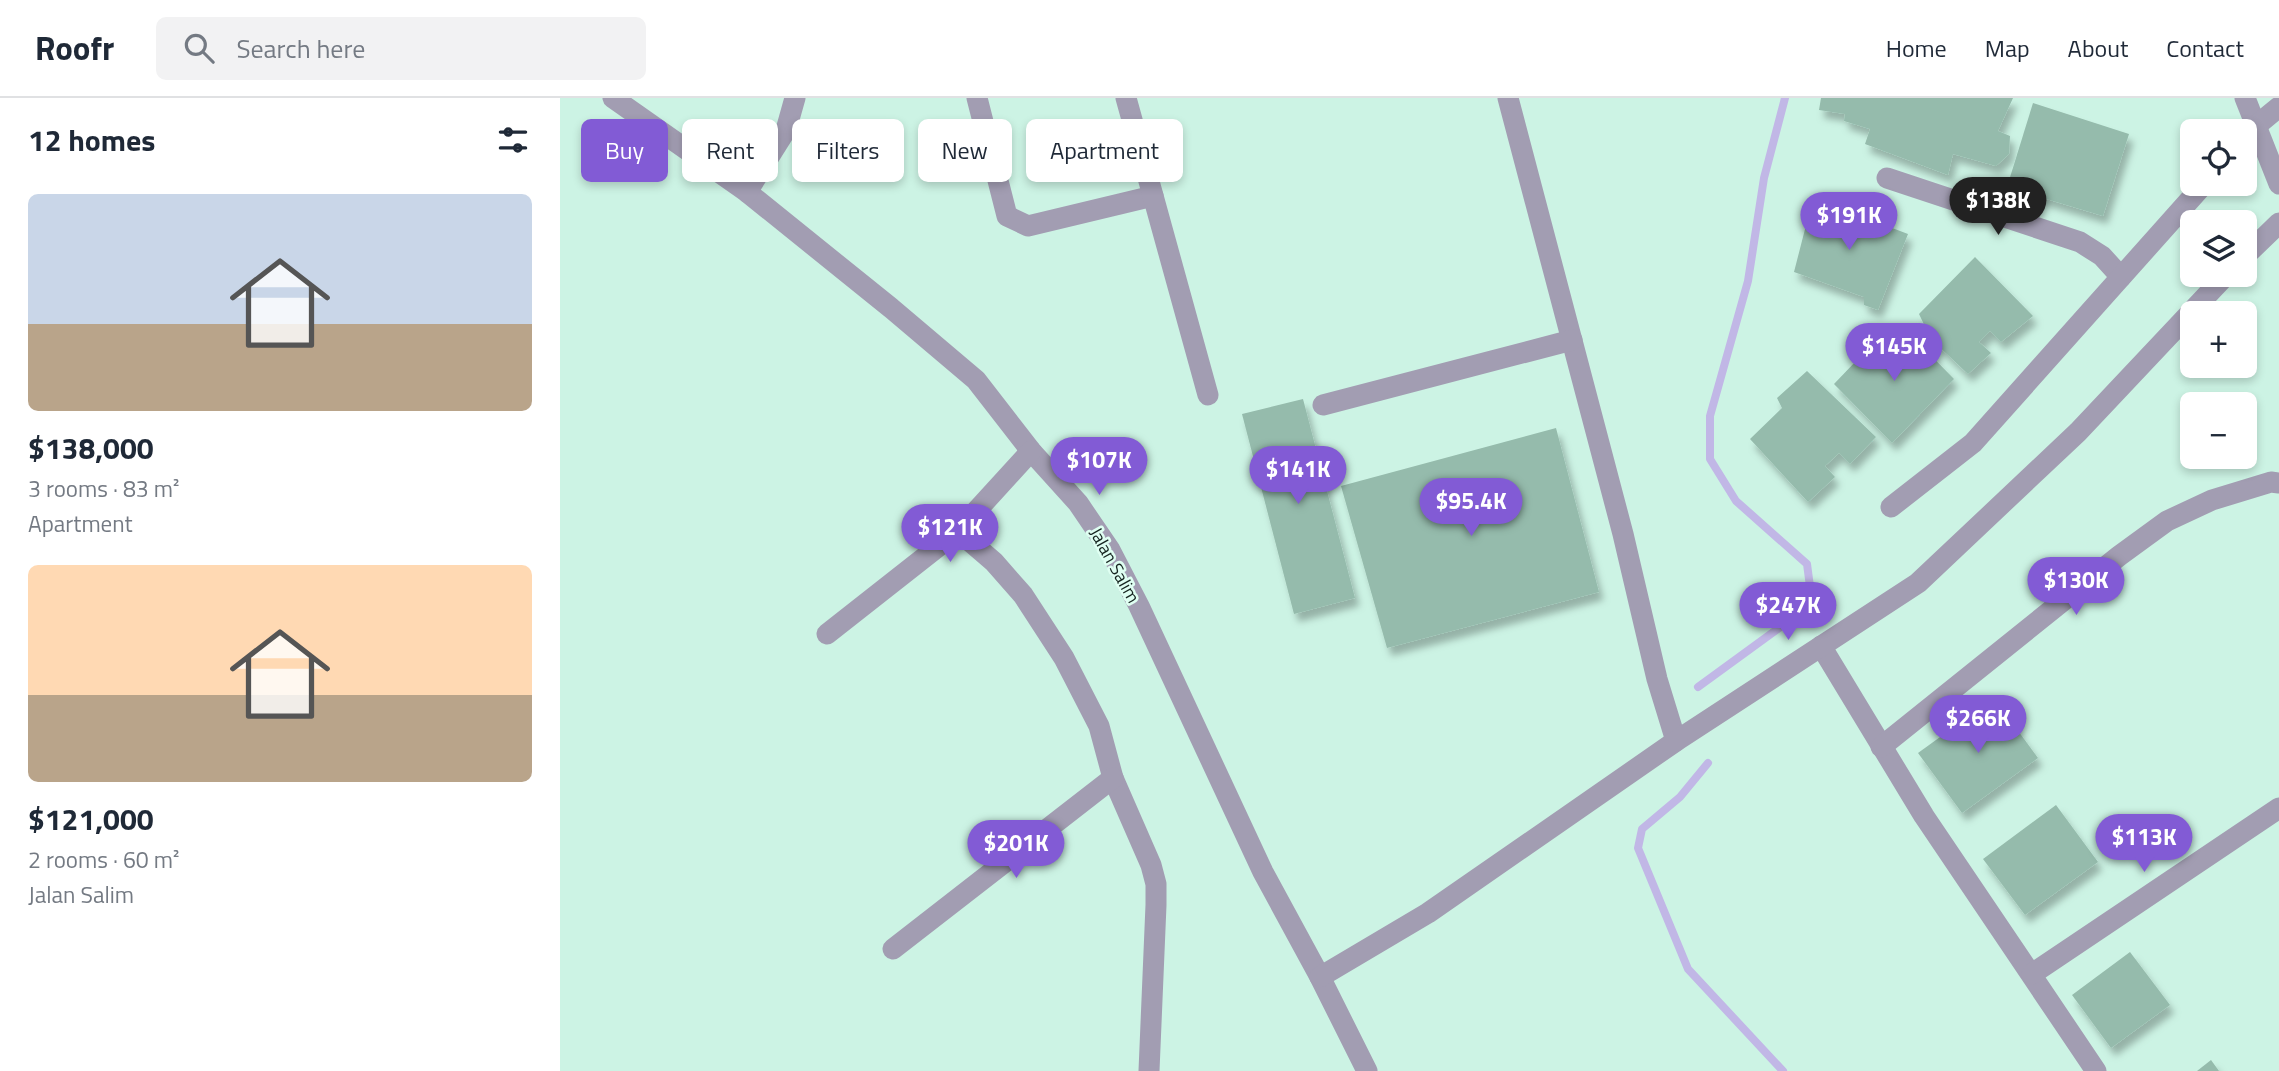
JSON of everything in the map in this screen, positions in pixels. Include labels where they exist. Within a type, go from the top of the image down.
[{"type":"street","name":"Jalan Salim","points":[[613,98],[747,192],[976,380],[1031,451],[1078,503],[1110,550],[1201,735],[1263,872],[1367,1071]]},
{"type":"street","points":[[747,192],[786,130],[794,98]]},
{"type":"street","points":[[977,98],[1007,216],[1028,226],[1153,196]]},
{"type":"street","points":[[1125,98],[1208,395]]},
{"type":"street","points":[[1508,98],[1623,534],[1657,679],[1676,741]]},
{"type":"street","points":[[2245,98],[2249,119]]},
{"type":"street","points":[[2257,127],[2279,107]]},
{"type":"street","points":[[2257,143],[2279,184]]},
{"type":"street","points":[[1887,178],[2080,242],[2102,256],[2121,276]]},
{"type":"street","points":[[1891,507],[1973,443],[2193,196]]},
{"type":"street","points":[[2257,244],[2279,223]]},
{"type":"street","points":[[1320,977],[1428,913],[1676,741],[1918,583],[2078,432],[2215,287]]},
{"type":"street","points":[[1323,405],[1572,340]]},
{"type":"street","points":[[827,634],[958,531],[1031,451]]},
{"type":"street","points":[[1881,747],[2119,556],[2167,521],[2212,500],[2271,482],[2279,483]]},
{"type":"street","points":[[958,531],[994,562],[1023,596],[1064,658],[1099,726],[1113,778],[1151,865],[1156,884],[1149,1071]]},
{"type":"street","points":[[1821,646],[1924,816],[2096,1071]]},
{"type":"street","points":[[893,949],[1113,778]]},
{"type":"street","points":[[2032,974],[2279,808]]},
{"type":"building","points":[[1821,98],[2013,98],[1998,131],[2010,136],[2009,154],[1996,166],[1953,154],[1948,175],[1865,144],[1870,129],[1844,121],[1845,114],[1819,110]]},
{"type":"building","points":[[2033,103],[2129,134],[2103,216],[2007,187]]},
{"type":"building","points":[[1813,198],[1908,234],[1878,310],[1864,305],[1864,297],[1794,272]]},
{"type":"building","points":[[1975,257],[2033,316],[2001,342],[1990,331],[1979,342],[1991,353],[1968,374],[1931,339],[1919,314]]},
{"type":"building","points":[[1902,326],[1954,379],[1892,443],[1834,384],[1878,338],[1887,345]]},
{"type":"building","points":[[1807,371],[1876,437],[1850,464],[1839,453],[1825,466],[1835,477],[1808,502],[1750,439],[1782,408],[1777,398]]},
{"type":"building","points":[[1303,399],[1355,598],[1294,614],[1242,414]]},
{"type":"building","points":[[1556,428],[1599,592],[1387,648],[1341,486]]},
{"type":"building","points":[[1994,698],[2038,758],[1962,813],[1918,753]]},
{"type":"building","points":[[2056,805],[2098,862],[2025,915],[1983,859]]},
{"type":"building","points":[[2130,952],[2170,1005],[2111,1048],[2072,995]]},
{"type":"building","points":[[2211,1060],[2219,1071],[2197,1071]]},
{"type":"waterway","points":[[1698,687],[1790,620],[1811,594],[1807,564],[1736,501],[1710,459],[1710,416],[1748,281],[1764,178],[1785,98]]},
{"type":"waterway","points":[[1708,763],[1680,797],[1642,829],[1638,848],[1688,969],[1783,1071]]}]
